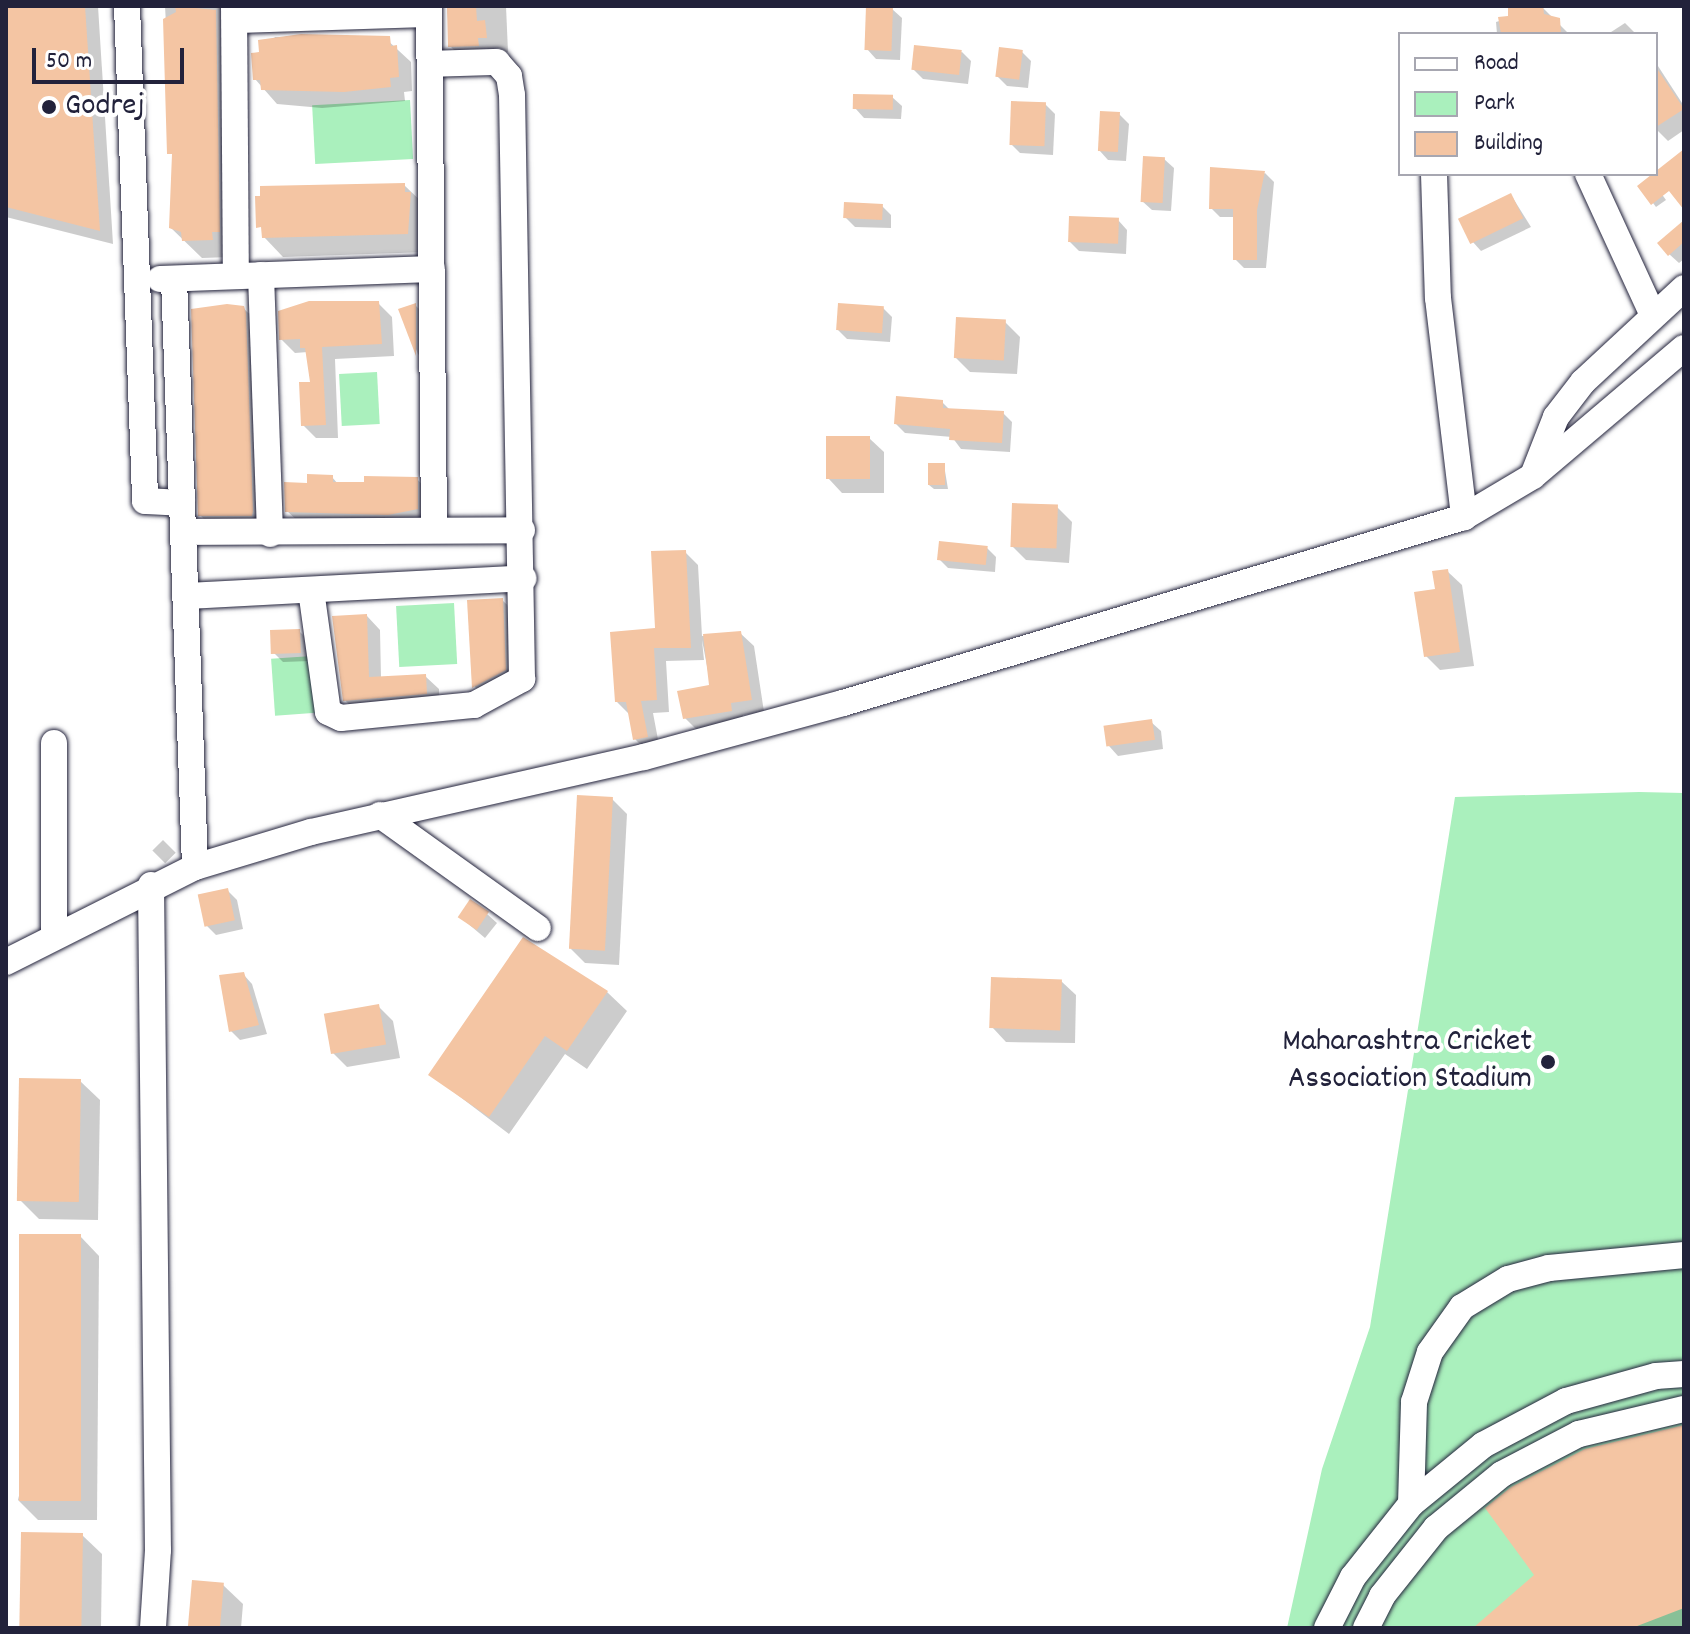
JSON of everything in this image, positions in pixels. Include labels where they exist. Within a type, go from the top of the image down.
[{"type":"street","points":[[127,6],[140,280],[145,501],[182,503]]},
{"type":"street","points":[[270,534],[248,276],[234,13],[429,10],[434,528]]},
{"type":"street","points":[[311,590],[321,685],[328,712],[341,718],[474,705],[515,687],[526,664],[509,76],[497,62],[431,64]]},
{"type":"street","points":[[1434,176],[1438,298],[1464,517]]},
{"type":"street","points":[[1589,176],[1653,315]]},
{"type":"street","points":[[140,280],[432,269]]},
{"type":"street","points":[[174,279],[195,867]]},
{"type":"street","points":[[1533,476],[1556,417],[1610,352],[1684,288]]},
{"type":"street","points":[[7,963],[151,885],[195,867],[380,815],[644,757],[843,703],[1464,517],[1533,476],[1684,348]]},
{"type":"street","points":[[183,532],[270,534],[434,528],[522,530]]},
{"type":"street","points":[[186,596],[524,578]]},
{"type":"street","points":[[54,743],[54,936]]},
{"type":"street","points":[[380,815],[538,928]]},
{"type":"street","points":[[151,885],[158,1550],[153,1628]]},
{"type":"street","points":[[1411,1504],[1414,1402],[1430,1352],[1462,1307],[1508,1279],[1549,1268],[1684,1255]]},
{"type":"street","points":[[1327,1628],[1353,1577],[1411,1504],[1483,1445],[1566,1401],[1656,1376],[1684,1374]]},
{"type":"street","points":[[1366,1628],[1382,1596],[1436,1528],[1502,1474],[1579,1434],[1684,1409]]},
{"type":"green space","points":[[410,100],[413,159],[315,164],[312,105]]},
{"type":"green space","points":[[377,372],[380,424],[342,426],[339,374]]},
{"type":"green space","points":[[454,603],[457,664],[399,667],[396,606]]},
{"type":"green space","points":[[312,656],[316,713],[275,716],[271,659]]},
{"type":"green space","name":"Maharashtra Cricket Association Stadium","points":[[1684,793],[1684,1628],[1287,1628],[1322,1469],[1370,1327],[1455,797]]},
{"type":"building","name":"Godrej","points":[[6,6],[85,6],[100,231],[6,207]]},
{"type":"building","points":[[175,6],[216,10],[220,232],[212,232],[213,240],[182,241],[181,232],[169,228],[172,154],[167,154],[163,19],[176,12]]},
{"type":"building","points":[[447,6],[476,6],[477,21],[485,20],[487,38],[478,38],[479,46],[448,47]]},
{"type":"building","points":[[866,6],[893,7],[891,51],[864,50]]},
{"type":"building","points":[[1543,6],[1544,14],[1560,18],[1561,32],[1501,32],[1498,17],[1508,16],[1508,8]]},
{"type":"building","points":[[301,34],[390,36],[391,46],[397,45],[399,77],[390,78],[391,87],[344,92],[261,90],[260,80],[253,80],[251,53],[259,52],[258,40]]},
{"type":"building","points":[[914,45],[962,50],[959,75],[911,70]]},
{"type":"building","points":[[999,47],[1023,50],[1019,80],[995,77]]},
{"type":"building","points":[[1658,70],[1684,109],[1658,126]]},
{"type":"building","points":[[853,94],[893,95],[893,110],[853,109]]},
{"type":"building","points":[[1011,101],[1046,102],[1044,146],[1009,145]]},
{"type":"building","points":[[1100,111],[1120,112],[1118,152],[1098,151]]},
{"type":"building","points":[[1684,149],[1684,210],[1669,191],[1651,205],[1637,186],[1650,176],[1658,176],[1658,169]]},
{"type":"building","points":[[1143,156],[1165,157],[1163,203],[1141,202]]},
{"type":"building","points":[[1210,167],[1265,171],[1257,210],[1257,260],[1233,260],[1233,209],[1209,209]]},
{"type":"building","points":[[405,183],[405,192],[411,192],[408,234],[262,238],[261,227],[256,228],[255,196],[260,196],[260,186]]},
{"type":"building","points":[[1511,193],[1523,218],[1470,244],[1458,219]]},
{"type":"building","points":[[844,202],[883,204],[882,220],[843,218]]},
{"type":"building","points":[[1069,216],[1119,218],[1118,244],[1068,242]]},
{"type":"building","points":[[1684,220],[1684,242],[1668,256],[1657,243]]},
{"type":"building","points":[[309,301],[379,301],[382,344],[322,347],[326,425],[301,426],[299,382],[310,382],[305,348],[300,348],[300,339],[279,340],[278,311]]},
{"type":"building","points":[[416,303],[416,356],[398,309]]},
{"type":"building","points":[[838,303],[884,306],[882,333],[836,330]]},
{"type":"building","points":[[227,304],[244,306],[246,313],[253,511],[252,516],[198,516],[191,309]]},
{"type":"building","points":[[956,317],[1006,320],[1004,361],[954,358]]},
{"type":"building","points":[[896,396],[943,400],[943,408],[1004,411],[1002,443],[949,440],[950,429],[894,424]]},
{"type":"building","points":[[826,436],[870,436],[870,479],[826,479]]},
{"type":"building","points":[[928,463],[945,463],[945,485],[928,485]]},
{"type":"building","points":[[307,474],[333,475],[333,482],[364,482],[364,476],[418,477],[418,509],[388,515],[285,512],[284,482],[307,483]]},
{"type":"building","points":[[1012,503],[1058,505],[1056,549],[1010,547]]},
{"type":"building","points":[[939,541],[988,546],[986,565],[937,560]]},
{"type":"building","points":[[686,550],[691,648],[654,648],[657,700],[641,701],[648,737],[633,740],[626,702],[615,702],[610,632],[655,628],[651,551]]},
{"type":"building","points":[[1448,569],[1460,652],[1424,657],[1414,592],[1435,589],[1432,571]]},
{"type":"building","points":[[503,598],[506,670],[472,688],[467,600]]},
{"type":"building","points":[[367,614],[369,677],[426,674],[427,694],[343,701],[332,616]]},
{"type":"building","points":[[300,629],[301,653],[271,654],[270,630]]},
{"type":"building","points":[[741,631],[752,700],[731,703],[732,711],[683,719],[677,691],[709,685],[703,634]]},
{"type":"building","points":[[1152,719],[1155,740],[1106,747],[1103,726]]},
{"type":"building","points":[[577,795],[613,797],[605,951],[569,949]]},
{"type":"building","points":[[228,888],[235,920],[205,927],[198,894]]},
{"type":"building","points":[[470,899],[489,912],[477,930],[458,917]]},
{"type":"building","points":[[523,937],[608,991],[567,1051],[545,1036],[489,1117],[428,1075]]},
{"type":"building","points":[[244,972],[259,1025],[229,1032],[219,975]]},
{"type":"building","points":[[991,977],[1062,979],[1060,1030],[989,1028]]},
{"type":"building","points":[[379,1004],[386,1044],[331,1054],[324,1014]]},
{"type":"building","points":[[19,1078],[81,1079],[79,1202],[17,1201]]},
{"type":"building","points":[[19,1234],[81,1234],[81,1501],[19,1501]]},
{"type":"building","points":[[1684,1425],[1684,1608],[1632,1628],[1473,1628],[1534,1575],[1485,1508],[1511,1487],[1585,1449]]},
{"type":"building","points":[[21,1532],[83,1533],[81,1628],[19,1628]]},
{"type":"building","points":[[192,1580],[224,1583],[220,1628],[188,1628]]},
{"type":"place","name":"Godrej","points":[[49,107]]},
{"type":"place","name":"Maharashtra Cricket Association Stadium","points":[[1548,1062]]}]
